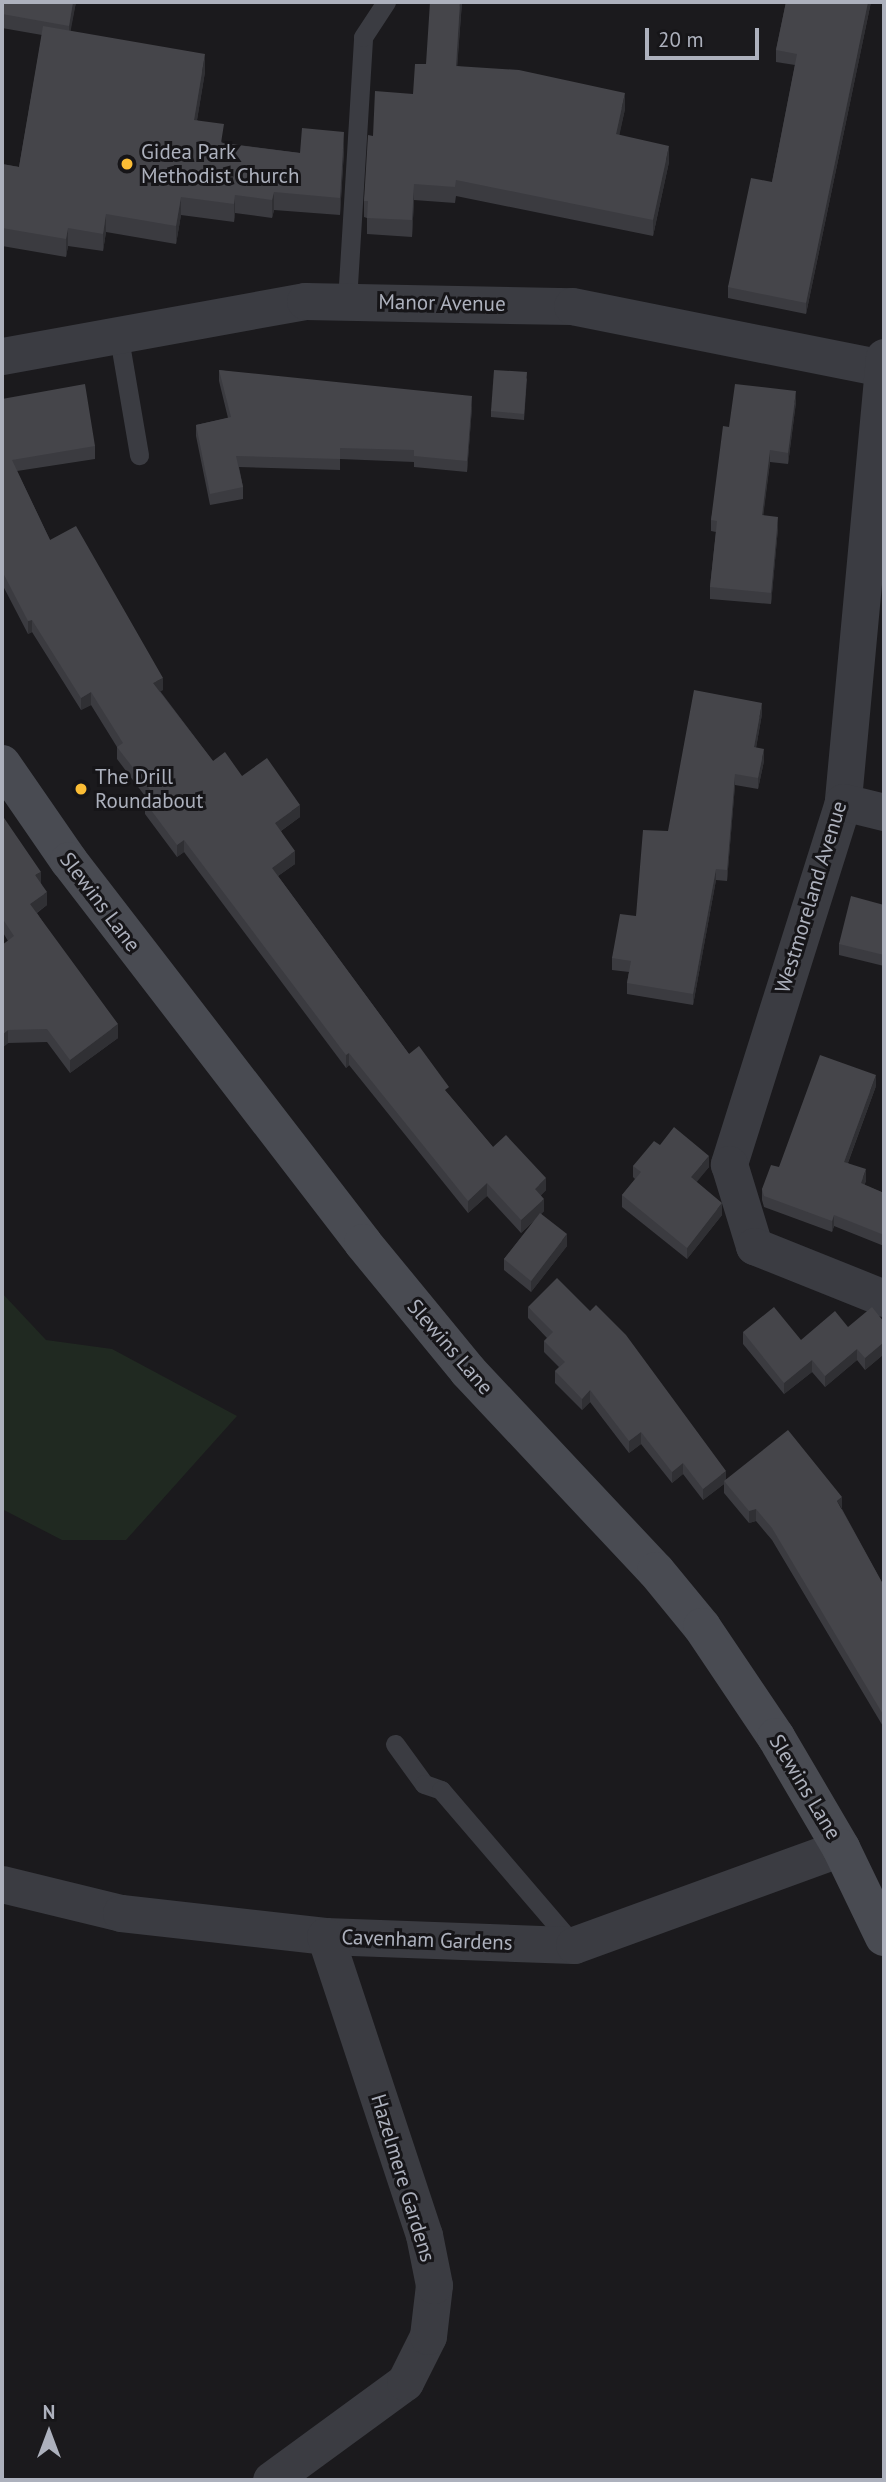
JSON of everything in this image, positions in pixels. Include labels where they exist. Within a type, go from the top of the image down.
[{"type":"street","name":"Manor Avenue","points":[[2,356],[118,332],[305,300],[572,306],[883,362]]},
{"type":"street","name":"Westmoreland Avenue","points":[[883,362],[843,802],[729,1164],[754,1246],[884,1298]]},
{"type":"street","name":"Slewins Lane","points":[[2,764],[69,861],[363,1243],[468,1371],[656,1570],[702,1627],[776,1737],[841,1848],[884,1937]]},
{"type":"street","points":[[843,802],[884,812]]},
{"type":"street","name":"Cavenham Gardens","points":[[2,1884],[121,1913],[325,1936],[574,1945],[841,1848]]},
{"type":"street","name":"Hazelmere Gardens","points":[[271,2480],[405,2382],[428,2336],[435,2286],[424,2235],[325,1936]]},
{"type":"lane","points":[[347,301],[363,37],[386,2]]},
{"type":"lane","points":[[118,332],[139,455]]},
{"type":"lane","points":[[395,1744],[424,1784],[441,1790],[574,1945]]},
{"type":"shaded area","points":[[2,1293],[46,1340],[112,1349],[237,1416],[126,1540],[62,1540],[2,1509]]},
{"type":"building","points":[[2,2],[73,2],[69,26],[2,14]]},
{"type":"building","points":[[430,2],[460,2],[456,66],[519,70],[625,93],[616,134],[669,146],[653,220],[456,180],[455,187],[414,184],[412,220],[367,218],[368,201],[364,201],[368,135],[373,136],[375,91],[413,94],[415,64],[426,64]]},
{"type":"building","points":[[786,2],[868,2],[806,303],[728,287],[751,178],[772,182],[797,54],[776,50]]},
{"type":"building","name":"Gidea Park Methodist Church","points":[[43,26],[205,54],[194,120],[224,124],[221,143],[300,153],[302,128],[344,132],[340,198],[274,192],[272,200],[235,195],[234,204],[181,197],[176,226],[106,214],[103,234],[68,228],[66,239],[2,228],[2,164],[19,167]]},
{"type":"building","points":[[219,370],[472,396],[467,461],[414,456],[414,450],[340,448],[340,459],[236,456],[243,487],[210,494],[196,425],[231,417]]},
{"type":"building","points":[[494,370],[527,372],[524,414],[491,411]]},
{"type":"building","points":[[85,384],[95,446],[12,460],[50,540],[76,526],[163,678],[153,683],[213,761],[225,752],[242,776],[267,758],[300,805],[275,823],[295,851],[272,868],[409,1054],[419,1046],[449,1087],[445,1090],[493,1147],[506,1135],[546,1178],[535,1189],[544,1199],[521,1220],[487,1183],[468,1201],[349,1053],[346,1055],[184,840],[177,845],[145,802],[154,795],[117,747],[123,743],[91,692],[81,698],[32,620],[28,621],[2,571],[2,399]]},
{"type":"building","points":[[735,384],[796,391],[788,453],[770,450],[762,515],[778,517],[771,593],[710,587],[717,521],[711,520],[723,426],[729,427]]},
{"type":"building","points":[[694,690],[762,703],[754,747],[764,749],[758,778],[735,774],[727,870],[716,869],[693,994],[627,983],[631,961],[612,958],[620,914],[636,916],[643,830],[668,831]]},
{"type":"building","points":[[2,815],[41,872],[35,875],[47,892],[30,904],[118,1024],[70,1060],[47,1029],[8,1030],[2,1035],[2,945],[14,936],[2,918]]},
{"type":"building","points":[[851,896],[884,905],[884,955],[839,944]]},
{"type":"building","points":[[820,1055],[876,1075],[844,1162],[866,1169],[861,1183],[884,1193],[884,1235],[834,1215],[832,1221],[764,1196],[762,1189],[771,1165],[779,1167]]},
{"type":"building","points":[[674,1127],[709,1156],[691,1177],[722,1203],[687,1248],[622,1195],[641,1172],[633,1166],[654,1141],[660,1145]]},
{"type":"building","points":[[540,1213],[567,1234],[531,1281],[504,1259]]},
{"type":"building","points":[[557,1278],[590,1311],[596,1305],[626,1335],[726,1471],[703,1489],[683,1463],[672,1472],[641,1432],[629,1441],[590,1390],[582,1399],[555,1371],[565,1362],[544,1341],[553,1332],[528,1307]]},
{"type":"building","points":[[774,1307],[801,1340],[835,1311],[848,1327],[872,1307],[884,1322],[884,1342],[865,1358],[857,1349],[825,1376],[812,1360],[784,1383],[743,1332]]},
{"type":"building","points":[[788,1430],[842,1497],[837,1501],[884,1586],[884,1716],[772,1528],[756,1509],[749,1511],[724,1481]]},
{"type":"place","name":"Gidea Park Methodist Church","points":[[127,164]]},
{"type":"place","name":"The Drill Roundabout","points":[[81,789]]}]
